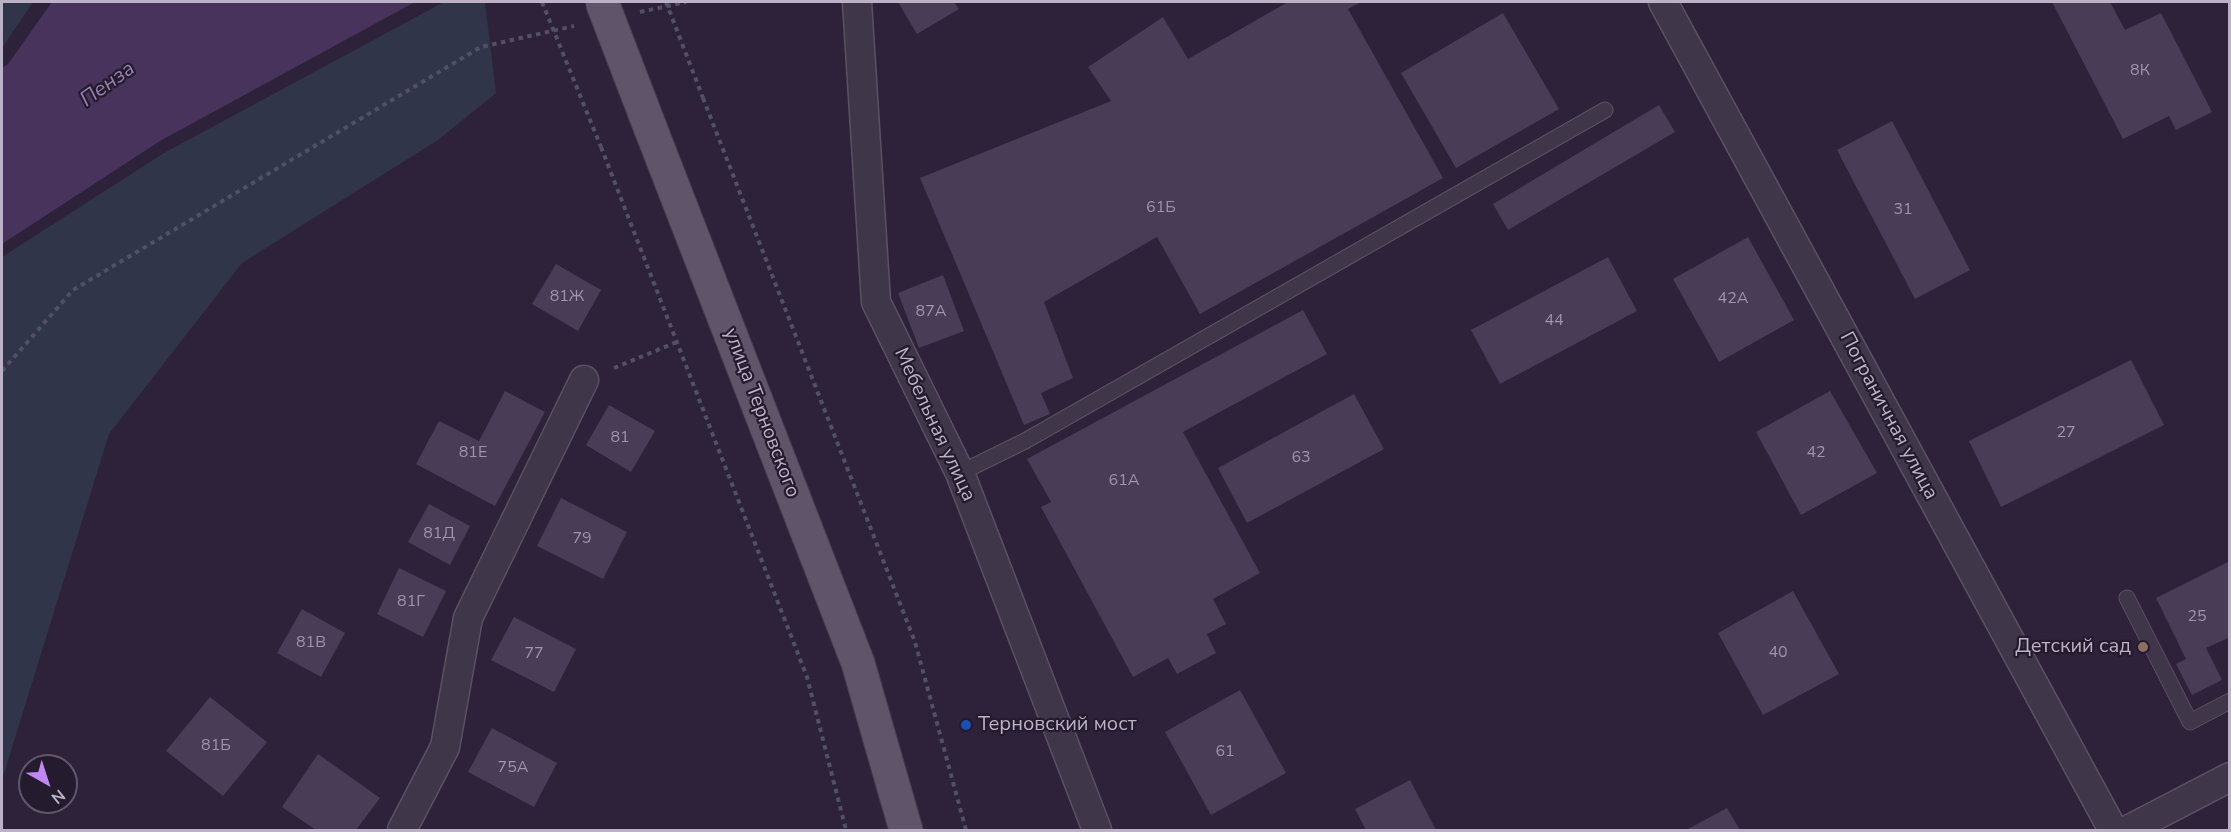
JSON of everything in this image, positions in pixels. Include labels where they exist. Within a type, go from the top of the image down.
[{"type":"main road","name":"улица Терновского","points":[[605,13],[858,663],[906,831]]},
{"type":"street","name":"Мебельная улица","points":[[857,2],[876,302],[960,472],[1097,831]]},
{"type":"street","name":"Пограничная улица","points":[[1663,2],[2113,831]]},
{"type":"street","points":[[402,831],[445,747],[468,618],[584,380]]},
{"type":"street","points":[[2128,831],[2229,777]]},
{"type":"lane","points":[[960,472],[1025,441],[1605,110]]},
{"type":"lane","points":[[2127,598],[2190,722],[2229,701]]},
{"type":"path","points":[[542,2],[601,147],[807,677],[846,831]]},
{"type":"path","points":[[666,2],[915,642],[966,831]]},
{"type":"path","points":[[2,370],[73,290],[481,47],[605,13],[686,2]]},
{"type":"path","points":[[584,380],[677,342]]},
{"type":"shaded area","points":[[2,2],[33,2],[2,48]]},
{"type":"shaded area","points":[[444,2],[485,2],[496,93],[438,140],[242,263],[109,434],[2,780],[2,257],[164,153]]},
{"type":"water","name":"Пенза","points":[[52,2],[415,2],[160,141],[2,244],[2,68],[8,64]]},
{"type":"building","points":[[898,2],[954,2],[959,9],[917,34]]},
{"type":"building","points":[[1288,2],[1361,2],[1348,9],[1443,178],[1200,314],[1157,237],[1044,302],[1073,378],[1041,393],[1050,414],[1024,425],[920,178],[1111,101],[1088,67],[1163,17],[1188,59]]},
{"type":"building","points":[[2052,2],[2110,2],[2125,30],[2161,13],[2212,112],[2176,130],[2169,116],[2123,139]]},
{"type":"building","points":[[1503,13],[1559,109],[1456,168],[1401,73]]},
{"type":"building","points":[[1659,105],[1675,132],[1508,230],[1493,204]]},
{"type":"building","points":[[1892,121],[1970,270],[1915,299],[1837,150]]},
{"type":"building","points":[[1748,237],[1794,320],[1719,362],[1673,279]]},
{"type":"building","points":[[1608,257],[1637,311],[1500,384],[1471,330]]},
{"type":"building","points":[[556,264],[601,290],[578,331],[532,304]]},
{"type":"building","points":[[943,275],[964,331],[919,348],[898,293]]},
{"type":"building","points":[[1303,310],[1327,354],[1183,432],[1260,573],[1213,599],[1226,624],[1207,634],[1216,653],[1177,674],[1168,658],[1133,677],[1041,507],[1051,502],[1027,459]]},
{"type":"building","points":[[2131,360],[2164,425],[2001,507],[1969,441]]},
{"type":"building","points":[[505,391],[545,412],[495,506],[416,464],[439,421],[479,441]]},
{"type":"building","points":[[1830,391],[1877,473],[1801,515],[1756,432]]},
{"type":"building","points":[[1354,394],[1384,449],[1247,523],[1218,468]]},
{"type":"building","points":[[609,405],[655,431],[631,472],[586,445]]},
{"type":"building","points":[[561,498],[627,532],[603,579],[537,546]]},
{"type":"building","points":[[429,504],[470,526],[450,565],[408,542]]},
{"type":"building","points":[[2230,561],[2230,637],[2206,648],[2222,680],[2192,695],[2176,664],[2186,659],[2156,598]]},
{"type":"building","points":[[399,568],[446,591],[423,637],[377,614]]},
{"type":"building","points":[[1793,591],[1839,674],[1763,715],[1718,633]]},
{"type":"building","points":[[302,609],[345,633],[321,677],[277,653]]},
{"type":"building","points":[[514,617],[576,649],[554,692],[491,660]]},
{"type":"building","points":[[1240,690],[1286,773],[1211,815],[1165,732]]},
{"type":"building","points":[[210,697],[267,742],[223,796],[166,751]]},
{"type":"building","points":[[492,728],[557,763],[534,807],[468,772]]},
{"type":"building","points":[[318,754],[380,798],[356,830],[316,830],[282,807]]},
{"type":"building","points":[[1410,780],[1436,830],[1366,830],[1355,809]]},
{"type":"building","points":[[1727,808],[1740,830],[1686,830]]},
{"type":"place","name":"Детский сад","points":[[2143,647]]},
{"type":"place","name":"Терновский мост","points":[[966,725]]}]
